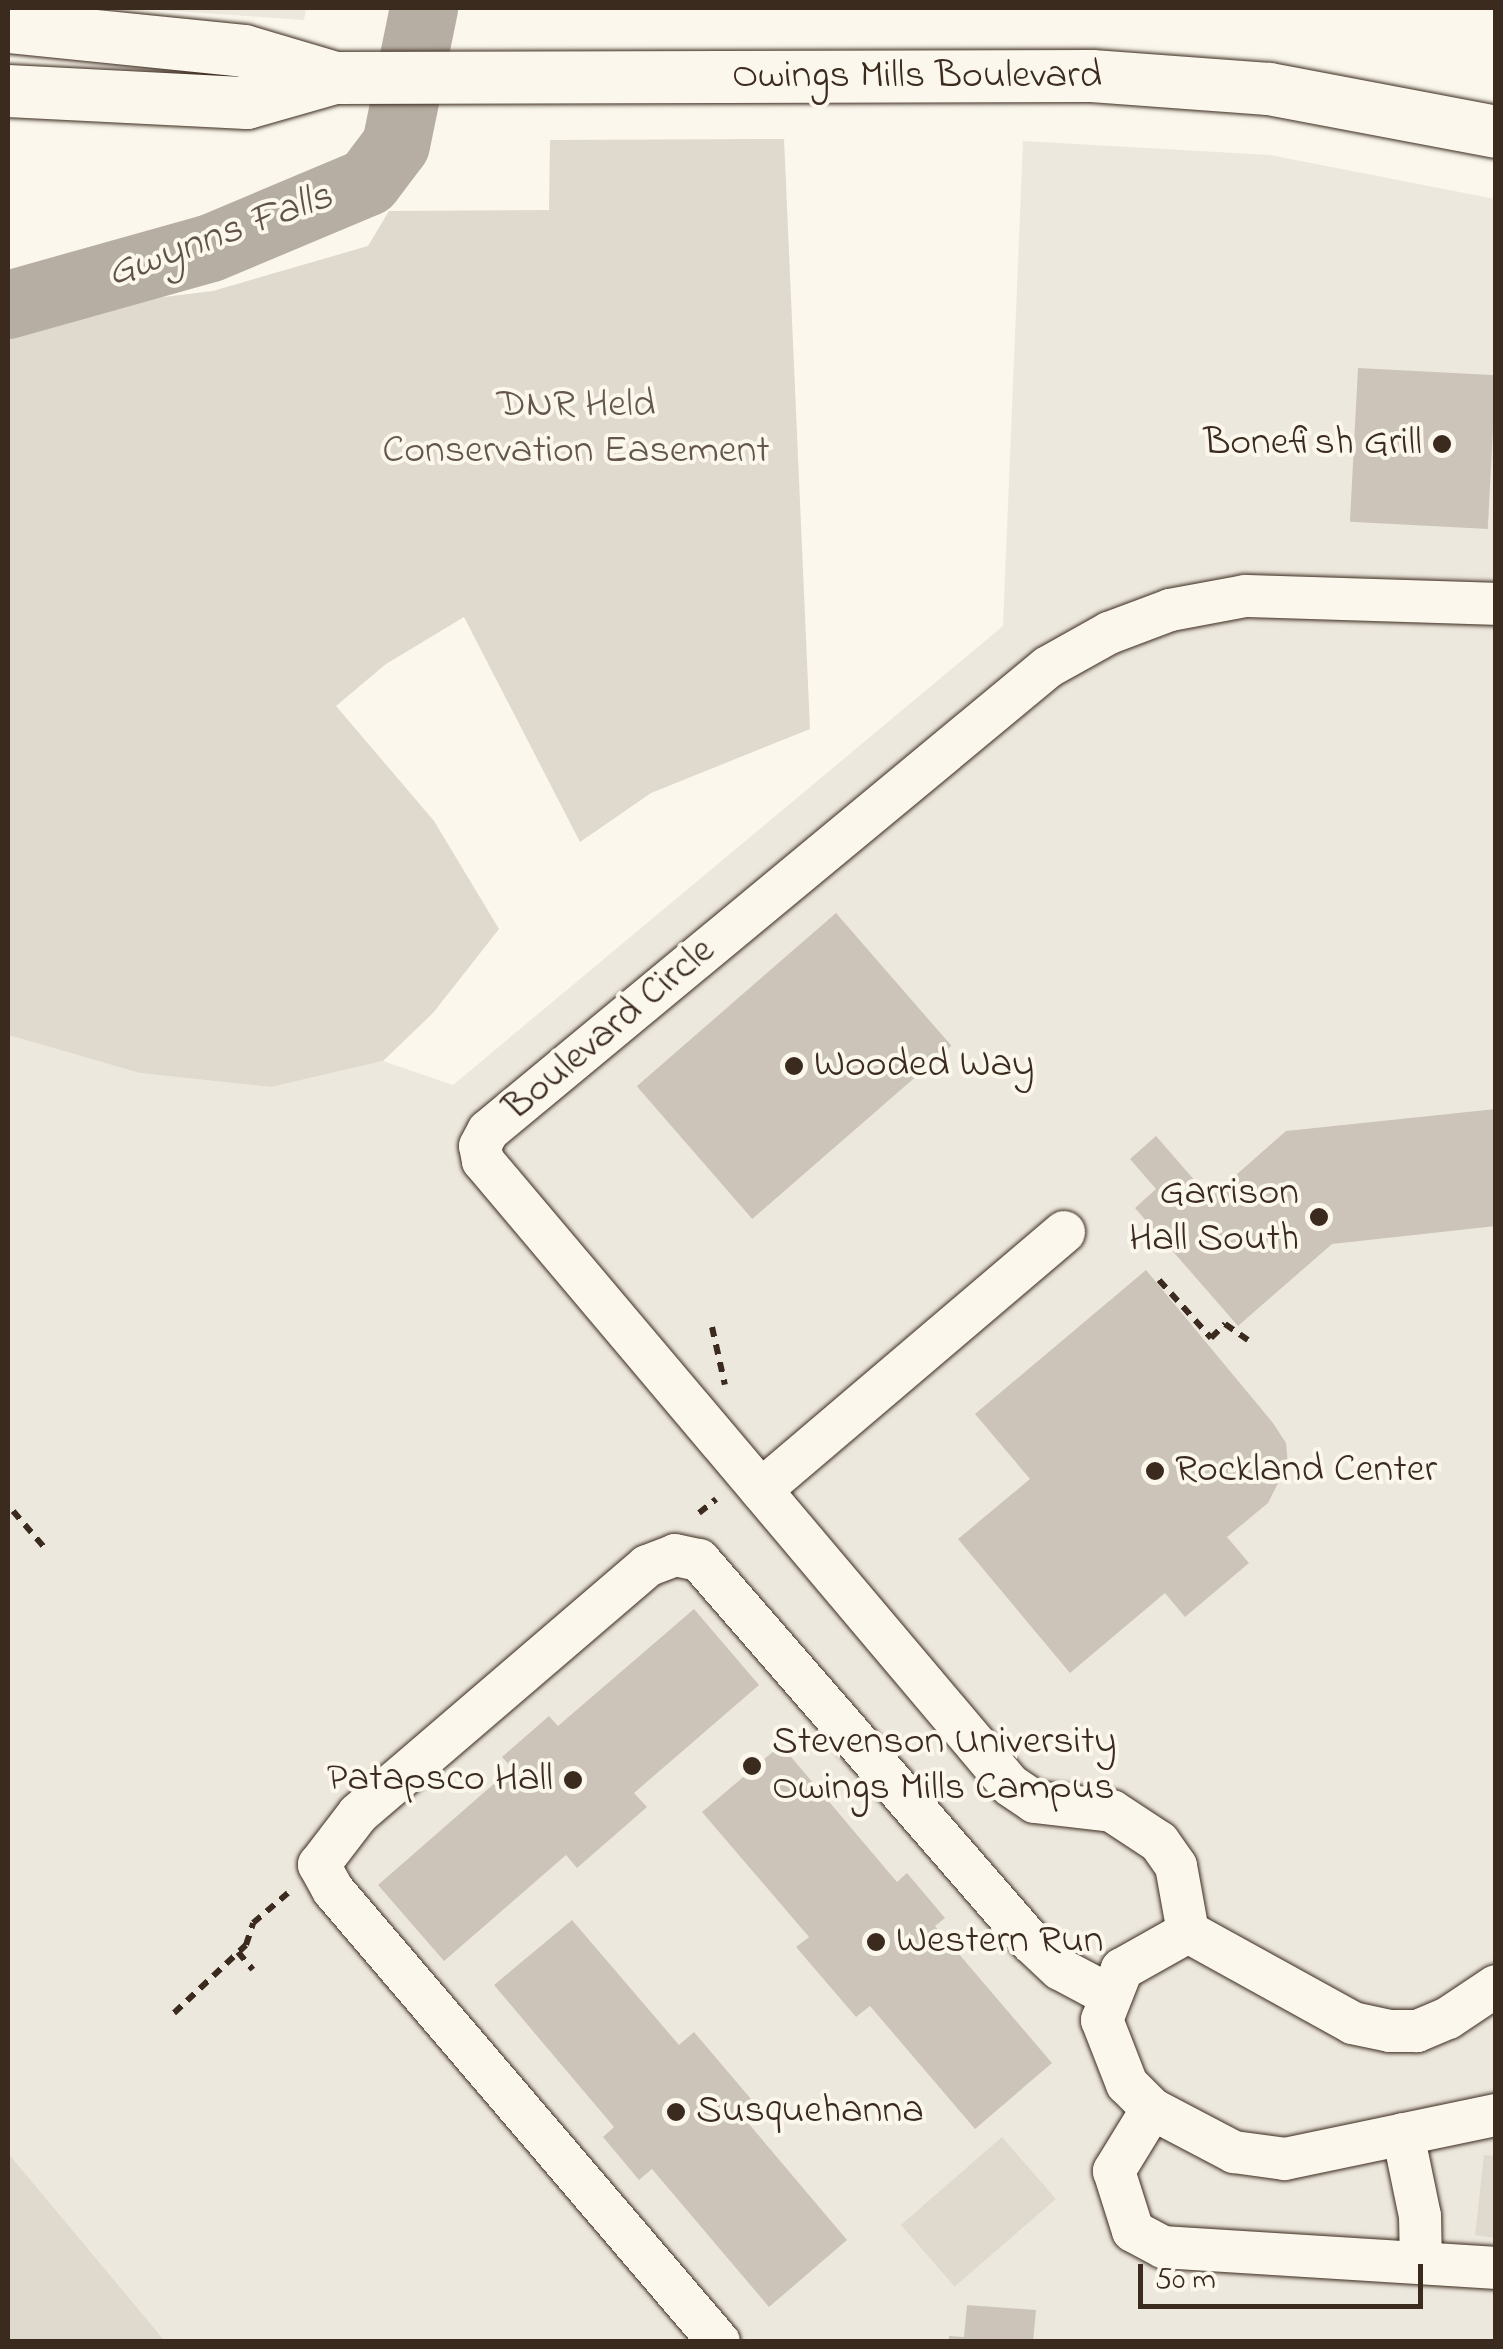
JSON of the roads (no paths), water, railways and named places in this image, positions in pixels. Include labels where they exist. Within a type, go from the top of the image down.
[{"type":"main road","name":"Owings Mills Boulevard","points":[[8,27],[244,51],[335,78]]},
{"type":"main road","name":"Owings Mills Boulevard","points":[[8,90],[247,102],[335,78],[1157,79],[1333,98],[1496,132]]},
{"type":"street","name":"Boulevard Circle","points":[[1188,1932],[1176,1866],[1160,1842],[1112,1810],[1036,1802],[1010,1786],[483,1162],[480,1146],[488,1131],[1048,667],[1109,633],[1170,610],[1245,596],[1496,604]]},
{"type":"street","points":[[761,1490],[1064,1232]]},
{"type":"street","points":[[719,2342],[332,1890],[320,1865],[358,1814],[647,1566],[675,1555],[699,1560],[718,1576],[1031,1942],[1060,1969],[1107,1994]]},
{"type":"street","points":[[1496,1986],[1448,2018],[1417,2030],[1390,2031],[1353,2023],[1188,1932],[1122,1969],[1107,1994],[1102,2020],[1107,2046],[1127,2084],[1152,2110],[1234,2152],[1285,2159],[1496,2115]]},
{"type":"street","points":[[1152,2110],[1114,2171],[1133,2231],[1163,2247],[1496,2268]]},
{"type":"street","points":[[1403,2134],[1420,2216],[1420,2262]]},
{"type":"waterway","name":"Gwynns Falls","points":[[8,305],[211,248],[368,182],[396,145],[424,8]]},
{"type":"place","name":"Bonefish Grill","points":[[1442,444]]},
{"type":"place","name":"Wooded Way","points":[[794,1066]]},
{"type":"place","name":"Garrison Hall South","points":[[1319,1217]]},
{"type":"place","name":"Rockland Center","points":[[1155,1471]]},
{"type":"place","name":"Stevenson University Owings Mills Campus","points":[[752,1766]]},
{"type":"place","name":"Patapsco Hall","points":[[573,1780]]},
{"type":"place","name":"Western Run","points":[[876,1942]]},
{"type":"place","name":"Susquehanna","points":[[676,2112]]},
{"type":"park label","name":"DNR Held Conservation Easement","points":[[576,429]]}]
